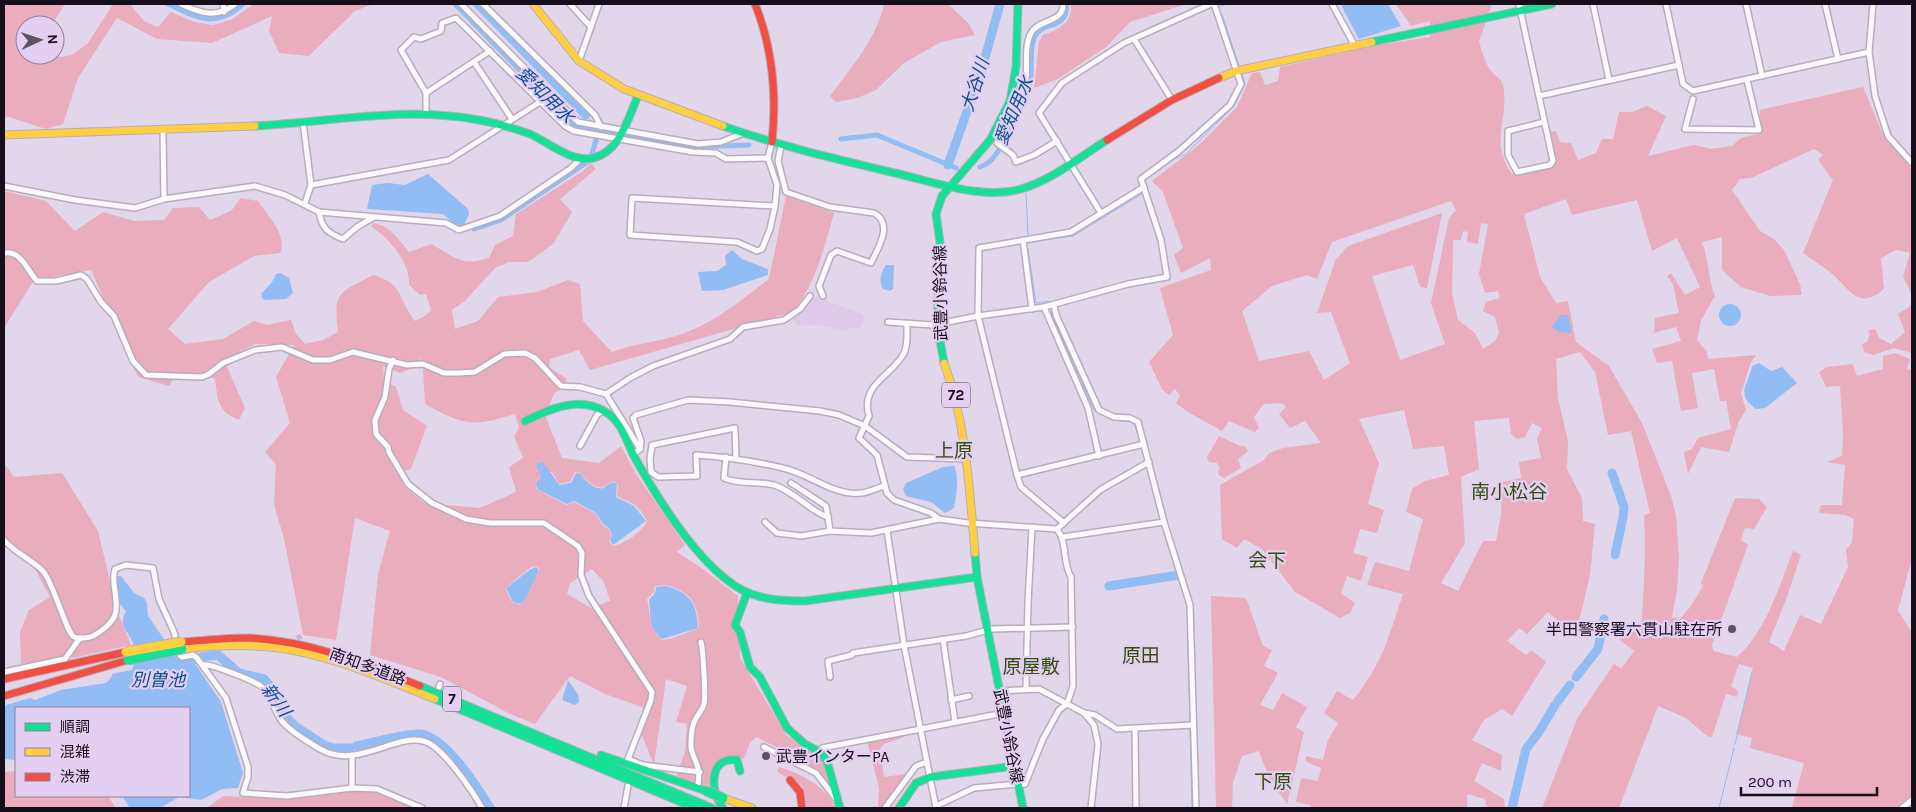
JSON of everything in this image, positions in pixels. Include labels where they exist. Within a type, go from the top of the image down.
[{"type":"main road","points":[[533,4],[579,61],[638,96],[782,146],[951,186],[993,192],[1021,189],[1043,180],[1172,100],[1236,71],[1278,60],[1355,46],[1520,7],[1552,4]]},
{"type":"main road","points":[[755,4],[764,25],[772,56],[774,129],[772,142]]},
{"type":"main road","name":"武豊小鈴谷線","points":[[1018,4],[1016,67],[1010,100],[990,140],[942,196],[936,214],[941,249],[937,323],[942,353],[956,395],[963,427],[977,577],[1023,808]]},
{"type":"main road","points":[[4,135],[163,130],[304,122],[369,115],[426,113],[503,125],[530,133],[580,158],[595,158],[606,152],[619,136],[638,96]]},
{"type":"main road","points":[[525,422],[550,408],[573,403],[584,403],[603,410],[616,420],[702,557],[727,581],[747,593],[793,602],[977,577]]},
{"type":"main road","points":[[747,593],[735,625],[740,632],[742,646],[750,667],[760,677],[787,728],[805,744],[820,752],[827,761],[838,804]]},
{"type":"main road","name":"南知多道路","points":[[4,679],[181,645],[249,638],[324,649],[371,665],[712,808]]},
{"type":"main road","name":"南知多道路","points":[[181,645],[271,646],[341,662],[481,717],[695,808]]},
{"type":"main road","name":"南知多道路","points":[[4,696],[127,656]]},
{"type":"main road","points":[[549,739],[560,741],[752,808]]},
{"type":"main road","points":[[723,808],[713,797],[712,781],[716,770],[730,759],[737,760],[740,771]]},
{"type":"main road","points":[[899,808],[916,784],[930,777],[1015,766]]},
{"type":"main road","points":[[906,808],[921,784],[930,777]]},
{"type":"main road","points":[[790,780],[798,786],[801,793],[802,808]]},
{"type":"main road","points":[[796,796],[796,808]]},
{"type":"street","points":[[181,4],[209,14],[224,12],[235,4]]},
{"type":"street","points":[[223,4],[224,12]]},
{"type":"street","points":[[461,4],[578,122],[601,127],[619,136],[693,152],[716,153],[726,159],[768,158]]},
{"type":"street","points":[[482,4],[595,115],[601,127]]},
{"type":"street","points":[[570,4],[591,27]]},
{"type":"street","points":[[579,61],[599,4]]},
{"type":"street","points":[[1057,141],[1034,155],[1016,162],[1004,147],[997,143],[1025,84],[1031,33],[1038,26],[1055,19],[1063,8],[1062,4]]},
{"type":"street","points":[[888,322],[908,324],[937,323],[1032,309],[1054,305],[1128,284],[1167,277],[1161,240],[1141,179],[1179,151],[1230,105],[1241,84],[1213,4],[1134,38],[1062,83],[1039,113],[1101,213]]},
{"type":"street","points":[[1332,4],[1355,46]]},
{"type":"street","points":[[1593,4],[1609,80]]},
{"type":"street","points":[[1666,4],[1683,84],[1693,91],[1869,52]]},
{"type":"street","points":[[1746,4],[1762,76]]},
{"type":"street","points":[[1825,4],[1838,59]]},
{"type":"street","points":[[1874,4],[1869,52],[1875,96],[1888,136],[1912,163]]},
{"type":"street","points":[[1520,7],[1553,161],[1550,165],[1517,172],[1508,155],[1508,131],[1544,122]]},
{"type":"street","points":[[426,113],[426,93],[401,50],[412,38],[416,36],[421,39],[441,31],[442,23],[456,18],[540,102],[574,131],[698,144],[721,142],[744,133]]},
{"type":"street","points":[[1134,38],[1172,100]]},
{"type":"street","points":[[426,93],[490,51]]},
{"type":"street","points":[[474,62],[512,119]]},
{"type":"street","points":[[1539,96],[1678,65]]},
{"type":"street","points":[[1693,99],[1685,129],[1758,130],[1747,80]]},
{"type":"street","points":[[311,185],[449,160],[540,102]]},
{"type":"street","points":[[304,122],[311,185],[305,203]]},
{"type":"street","points":[[163,130],[164,199]]},
{"type":"street","points":[[772,142],[768,158],[777,185],[775,206],[770,229],[762,249],[757,251],[737,242],[630,235],[632,198],[775,206]]},
{"type":"street","points":[[782,146],[778,161],[786,192],[830,206],[874,213],[880,216],[884,223],[882,240],[872,263],[867,262],[864,258],[837,252],[831,255],[819,286],[823,296]]},
{"type":"street","points":[[4,186],[75,200],[135,208],[164,199],[255,186],[305,203],[319,212],[446,223],[459,230],[465,229],[476,222],[500,216],[571,168],[580,158]]},
{"type":"street","points":[[1064,523],[1021,487],[1017,475],[978,316],[979,248],[1071,232],[1144,187]]},
{"type":"street","points":[[319,212],[321,224],[328,233],[343,240],[357,227],[374,217]]},
{"type":"street","points":[[1023,240],[1032,309]]},
{"type":"street","points":[[4,253],[11,252],[17,254],[37,281],[50,282],[82,275],[87,279],[101,302],[114,316],[133,361],[146,375],[202,377],[209,374],[223,362],[255,350],[282,347],[313,360],[330,360],[353,352],[393,360],[407,365],[423,364],[444,373],[459,374],[476,372],[504,354],[525,353],[535,358],[561,386],[580,387],[606,394],[636,452]]},
{"type":"street","points":[[606,394],[653,366],[730,339],[743,327],[784,320],[800,309],[810,296]]},
{"type":"street","points":[[1054,305],[1056,315],[1098,410],[1114,417],[1130,418],[1138,422],[1164,522],[1190,605],[1196,808]]},
{"type":"street","points":[[1044,307],[1088,408],[1099,456]]},
{"type":"street","points":[[908,324],[904,354],[873,387],[866,406],[869,416],[859,438],[877,456],[881,465],[887,493],[894,500],[931,513],[939,519]]},
{"type":"street","points":[[393,360],[389,369],[385,397],[375,420],[376,434],[388,447],[388,452],[408,484],[423,498],[466,519],[490,523],[544,523],[578,546],[582,553],[581,575],[589,596],[652,692],[651,700],[628,758],[644,765],[700,772]]},
{"type":"street","points":[[636,452],[642,441],[632,418],[636,415],[688,400],[730,402],[820,411],[839,415],[864,426],[907,457],[966,460]]},
{"type":"street","points":[[580,446],[597,415],[603,410]]},
{"type":"street","points":[[736,458],[735,428],[652,445],[651,472],[658,477],[697,476],[696,455],[736,458],[802,473],[834,489],[850,492],[861,493],[884,486]]},
{"type":"street","points":[[1017,475],[1144,444]]},
{"type":"street","points":[[726,457],[724,478],[775,486],[802,499],[822,515],[828,517]]},
{"type":"street","points":[[765,522],[777,533],[805,536],[830,531],[871,533],[939,519],[1057,529],[1100,490],[1149,462]]},
{"type":"street","points":[[791,483],[826,506],[830,531]]},
{"type":"street","points":[[1063,537],[1164,522]]},
{"type":"street","points":[[1026,689],[1032,527]]},
{"type":"street","points":[[887,530],[904,645],[936,807],[974,788],[1025,784],[1043,739],[1059,710],[1067,704],[1072,686],[1071,577],[1066,570],[1063,537],[1057,529]]},
{"type":"street","points":[[4,540],[42,571],[55,592],[68,630],[74,637],[80,638],[100,632],[115,616],[115,569],[126,565],[153,568],[156,573],[159,600],[174,632],[179,654],[182,657],[193,654],[226,698],[245,758],[248,777],[243,793],[287,796],[352,788],[377,789],[422,808]]},
{"type":"street","points":[[830,677],[828,662],[852,655],[853,653],[987,632],[992,629],[1072,627]]},
{"type":"street","points":[[4,672],[65,659],[80,638]]},
{"type":"street","points":[[943,639],[955,722]]},
{"type":"street","points":[[698,784],[700,772],[690,746],[695,720],[701,715],[706,701],[702,678],[704,653],[700,642]]},
{"type":"street","points":[[203,665],[220,667],[261,686],[282,721],[322,750],[335,755],[352,755],[409,741],[423,740],[431,744],[467,782],[482,808]]},
{"type":"street","points":[[1000,691],[1039,689],[1084,713],[1095,715],[1117,729],[1193,726]]},
{"type":"street","points":[[951,700],[969,696]]},
{"type":"street","points":[[820,752],[822,748],[910,733],[920,728],[1004,713]]},
{"type":"street","points":[[1084,713],[1094,725],[1097,733],[1098,759],[1090,808]]},
{"type":"street","points":[[1134,728],[1136,808]]},
{"type":"street","points":[[764,747],[816,773],[838,804]]},
{"type":"street","points":[[352,755],[352,788]]},
{"type":"street","points":[[885,808],[916,766],[927,762]]},
{"type":"street","points":[[624,808],[628,786]]},
{"type":"street","points":[[1902,808],[1912,800]]},
{"type":"shaded area","points":[[4,4],[65,4],[58,15],[15,15],[15,65],[65,65],[65,56],[72,55],[88,43],[113,4],[130,4],[145,22],[158,27],[171,12],[194,22],[213,25],[231,20],[254,4],[373,4],[355,11],[309,56],[279,53],[269,31],[272,16],[212,43],[157,39],[117,18],[78,78],[63,124],[46,129],[9,117],[4,118]]},
{"type":"shaded area","points":[[884,4],[948,4],[969,24],[975,35],[941,42],[904,63],[876,90],[857,98],[836,102],[830,96],[869,41],[881,17]]},
{"type":"shaded area","points":[[1071,4],[1186,4],[1130,22],[1106,47],[1058,79],[1034,88],[1039,42],[1043,35],[1054,31],[1064,24],[1070,16]]},
{"type":"shaded area","points":[[1396,4],[1492,4],[1479,42],[1489,68],[1503,85],[1504,109],[1500,140],[1501,151],[1512,174],[1554,165],[1549,132],[1556,131],[1560,142],[1571,143],[1578,160],[1596,153],[1602,139],[1613,139],[1619,112],[1632,112],[1647,106],[1666,116],[1648,156],[1694,145],[1711,149],[1732,146],[1741,138],[1761,133],[1760,110],[1863,87],[1882,132],[1912,170],[1912,295],[1903,277],[1910,253],[1896,250],[1881,258],[1884,289],[1875,296],[1860,298],[1854,295],[1830,272],[1803,253],[1833,180],[1818,160],[1823,155],[1814,149],[1751,178],[1740,179],[1732,190],[1760,231],[1774,239],[1784,250],[1800,284],[1802,295],[1770,296],[1741,287],[1722,270],[1722,237],[1702,242],[1715,296],[1701,320],[1697,340],[1707,352],[1708,359],[1756,355],[1751,362],[1741,393],[1746,410],[1739,421],[1729,452],[1701,447],[1688,474],[1684,452],[1692,449],[1698,438],[1731,429],[1726,401],[1720,401],[1714,369],[1692,373],[1698,408],[1681,411],[1672,361],[1657,363],[1652,349],[1681,341],[1676,327],[1654,333],[1655,318],[1679,313],[1673,284],[1667,276],[1671,273],[1685,295],[1700,287],[1677,238],[1652,251],[1637,200],[1572,215],[1566,199],[1524,214],[1540,277],[1556,303],[1568,301],[1576,342],[1609,366],[1642,423],[1671,496],[1676,516],[1679,557],[1677,590],[1672,617],[1680,619],[1691,606],[1703,586],[1701,583],[1735,498],[1759,499],[1767,507],[1754,529],[1745,528],[1741,540],[1748,545],[1712,645],[1713,651],[1737,657],[1756,635],[1771,608],[1793,551],[1801,554],[1769,642],[1784,651],[1800,615],[1821,624],[1848,567],[1846,550],[1852,542],[1854,519],[1845,515],[1819,513],[1821,505],[1842,505],[1845,465],[1827,462],[1842,456],[1843,434],[1840,386],[1826,387],[1819,372],[1827,367],[1853,364],[1857,376],[1883,369],[1883,356],[1895,353],[1910,359],[1907,369],[1912,370],[1912,558],[1898,610],[1912,633],[1912,795],[1896,808],[1792,808],[1804,763],[1750,748],[1752,738],[1736,734],[1753,668],[1739,664],[1731,686],[1738,691],[1737,697],[1726,694],[1712,737],[1707,736],[1686,718],[1658,706],[1619,808],[1542,808],[1578,717],[1614,664],[1621,669],[1634,651],[1619,639],[1619,633],[1641,628],[1645,543],[1644,515],[1650,513],[1631,431],[1608,435],[1595,372],[1580,352],[1556,359],[1558,398],[1568,441],[1567,469],[1582,498],[1583,521],[1595,524],[1590,576],[1578,625],[1568,630],[1548,612],[1527,634],[1519,628],[1507,641],[1526,655],[1531,650],[1546,662],[1512,716],[1502,709],[1484,720],[1472,740],[1502,755],[1501,771],[1482,763],[1474,781],[1504,799],[1505,808],[1487,808],[1485,799],[1467,794],[1467,808],[1310,808],[1311,805],[1296,802],[1301,778],[1318,781],[1321,768],[1305,761],[1306,756],[1323,760],[1328,740],[1338,723],[1324,713],[1337,691],[1353,700],[1371,675],[1384,650],[1403,594],[1367,585],[1375,562],[1409,571],[1423,519],[1406,512],[1412,489],[1425,481],[1449,475],[1444,446],[1413,449],[1404,410],[1359,419],[1379,463],[1368,504],[1384,510],[1377,533],[1360,529],[1353,553],[1368,557],[1361,581],[1347,576],[1341,593],[1355,603],[1350,613],[1340,618],[1295,592],[1262,549],[1244,539],[1237,548],[1222,539],[1220,485],[1264,460],[1269,453],[1283,448],[1321,443],[1305,421],[1290,428],[1279,414],[1286,407],[1282,403],[1264,404],[1254,417],[1259,428],[1255,432],[1229,421],[1222,431],[1176,403],[1180,396],[1175,389],[1169,395],[1162,389],[1149,362],[1173,335],[1160,288],[1211,270],[1210,258],[1181,273],[1174,255],[1183,248],[1163,192],[1152,181],[1199,145],[1237,107],[1252,73],[1260,72],[1265,85],[1278,81],[1280,67],[1379,45],[1430,37],[1430,21],[1411,26]],"holes":[[[1451,201],[1456,210],[1449,218],[1431,303],[1445,344],[1400,360],[1372,276],[1413,265],[1420,287],[1427,288],[1442,213],[1348,246],[1336,259],[1317,313],[1331,312],[1350,363],[1324,380],[1309,351],[1259,361],[1242,311],[1272,286],[1307,275],[1317,279],[1332,242]],[[1481,223],[1488,224],[1479,274],[1485,293],[1498,291],[1500,298],[1486,302],[1483,311],[1495,317],[1499,333],[1495,341],[1483,349],[1475,333],[1458,320],[1452,293],[1453,240],[1461,240],[1463,231],[1468,232],[1467,242],[1478,244]],[[1509,418],[1511,434],[1517,439],[1525,437],[1532,423],[1542,428],[1537,439],[1541,458],[1519,462],[1521,478],[1503,482],[1501,515],[1496,541],[1483,541],[1458,591],[1441,583],[1465,543],[1461,477],[1479,469],[1474,421]]]},
{"type":"shaded area","points":[[591,163],[596,169],[560,199],[572,212],[553,244],[528,262],[509,262],[495,268],[465,301],[452,310],[455,329],[478,321],[498,297],[537,292],[568,280],[580,284],[583,321],[612,352],[673,337],[717,317],[769,279],[786,196],[834,213],[823,252],[813,277],[808,289],[793,312],[590,370],[579,350],[550,359],[549,367],[567,379],[562,389],[555,392],[545,415],[562,458],[599,463],[621,446],[636,474],[685,545],[677,552],[738,596],[740,658],[787,736],[818,753],[826,763],[832,792],[815,772],[799,759],[756,737],[750,743],[744,759],[733,756],[711,775],[708,788],[676,777],[685,752],[687,724],[676,722],[687,686],[666,679],[654,765],[641,733],[650,710],[605,694],[570,676],[535,724],[508,713],[441,677],[370,655],[378,574],[390,531],[355,518],[336,640],[303,635],[284,539],[274,504],[276,465],[265,452],[290,423],[276,377],[294,345],[255,344],[224,360],[245,408],[239,420],[226,413],[218,399],[215,379],[203,373],[177,373],[169,386],[138,377],[91,270],[34,280],[4,328],[4,191],[46,201],[75,231],[103,212],[134,221],[164,220],[173,208],[199,207],[210,220],[231,211],[241,198],[258,201],[279,232],[282,246],[280,253],[254,256],[209,282],[168,329],[185,344],[223,339],[254,321],[267,325],[291,320],[296,334],[305,344],[323,340],[338,332],[336,308],[340,295],[373,275],[391,283],[396,288],[415,321],[425,316],[431,310],[426,294],[420,295],[409,285],[406,267],[402,259],[385,237],[371,226],[373,223],[389,230],[409,252],[432,244],[459,259],[480,261],[489,258],[495,245],[513,236],[516,214],[583,171]],"holes":[[[419,359],[430,364],[423,370],[425,404],[450,417],[469,422],[478,422],[515,414],[519,428],[514,436],[523,458],[509,467],[516,492],[480,508],[424,503],[404,486],[398,473],[411,469],[427,426],[403,410],[396,387],[384,381],[383,366],[400,373],[416,367]],[[552,472],[559,484],[570,482],[575,472],[581,473],[587,481],[600,488],[614,481],[618,484],[617,496],[635,505],[647,521],[633,537],[613,546],[609,541],[611,536],[609,529],[603,526],[596,514],[574,502],[567,505],[536,489],[538,479],[542,475]],[[534,566],[539,568],[525,600],[520,605],[512,602],[505,588]],[[592,569],[604,582],[610,601],[591,608],[567,594],[570,583]],[[666,585],[682,591],[695,605],[699,628],[670,639],[662,640],[652,626],[647,599],[654,592],[655,586]]]},
{"type":"shaded area","points":[[811,295],[863,314],[864,320],[861,329],[849,327],[848,331],[817,325],[798,326],[793,318]]},
{"type":"shaded area","points":[[1912,305],[1912,353],[1894,348],[1873,355],[1864,352],[1862,344],[1867,342],[1870,334],[1868,330],[1875,329],[1879,338],[1891,344],[1905,332],[1898,314]]},
{"type":"shaded area","points":[[1219,436],[1240,446],[1245,446],[1248,451],[1238,459],[1241,468],[1224,478],[1219,475],[1218,471],[1220,469],[1217,463],[1209,462],[1207,457]]},
{"type":"shaded area","points":[[4,463],[14,477],[62,473],[98,531],[117,610],[131,645],[77,657],[21,664],[20,632],[29,610],[50,597],[34,567],[4,538]]},
{"type":"shaded area","points":[[1211,596],[1246,598],[1263,646],[1272,650],[1264,666],[1278,673],[1260,705],[1273,710],[1282,693],[1307,707],[1296,727],[1304,732],[1287,804],[1270,780],[1259,751],[1242,756],[1233,782],[1232,808],[1216,808]]},
{"type":"shaded area","points":[[904,735],[904,737],[884,744],[880,749],[884,777],[906,774],[881,808],[878,808],[879,788],[867,741]]},
{"type":"shaded area","points":[[779,767],[804,777],[819,787],[832,800],[836,808],[805,808],[806,798],[802,786],[777,771]]},
{"type":"shaded area","points":[[15,771],[15,797],[109,797],[116,808],[4,808],[4,772]]},
{"type":"shaded area","points":[[351,791],[378,792],[416,808],[207,808],[223,796],[287,799]]},
{"type":"water","points":[[1343,4],[1388,4],[1401,26],[1359,39],[1342,7]]},
{"type":"water","points":[[428,174],[468,209],[469,214],[463,227],[450,223],[449,219],[443,214],[367,209],[372,185],[387,183],[405,185]]},
{"type":"water","points":[[732,250],[742,259],[768,269],[768,275],[723,290],[702,291],[698,272],[717,271],[726,265],[725,256]]},
{"type":"water","points":[[886,265],[894,265],[893,289],[890,291],[883,289],[880,280]]},
{"type":"water","points":[[280,273],[289,278],[293,293],[286,299],[263,300],[261,294],[272,282],[276,274]]},
{"type":"water","points":[[1730,304],[1738,307],[1741,315],[1738,323],[1730,326],[1722,323],[1719,315],[1722,307]]},
{"type":"water","points":[[1561,315],[1568,315],[1572,333],[1559,332],[1552,327]]},
{"type":"water","points":[[1759,363],[1771,371],[1782,367],[1797,383],[1765,408],[1756,409],[1744,394],[1752,366]]},
{"type":"water","points":[[954,466],[957,481],[954,508],[945,513],[931,502],[906,496],[903,489],[906,483],[943,467]]},
{"type":"water","points":[[551,473],[559,485],[571,483],[576,473],[581,474],[587,482],[600,489],[614,482],[617,484],[616,497],[634,506],[646,521],[613,545],[610,540],[612,536],[610,529],[604,525],[596,513],[574,501],[567,504],[537,489],[536,483],[542,474]]},
{"type":"water","points":[[535,567],[538,569],[538,572],[525,600],[520,604],[513,602],[506,588]]},
{"type":"water","name":"別曽池","points":[[116,576],[121,576],[134,593],[144,598],[147,603],[148,616],[181,664],[194,662],[221,702],[243,773],[238,788],[222,789],[201,800],[179,797],[190,797],[190,707],[15,707],[15,760],[4,759],[4,708],[6,705],[30,698],[35,700],[61,690],[106,683],[112,674],[132,670],[135,649],[123,624],[126,611],[119,603]]},
{"type":"water","points":[[666,586],[681,592],[691,600],[696,612],[698,628],[662,639],[652,625],[649,600],[655,593],[656,587]]},
{"type":"water","points":[[568,680],[578,694],[579,702],[575,705],[562,700]]},
{"type":"water","name":"別曽池","points":[[123,797],[179,797],[160,808],[130,808]]},
{"type":"waterway","name":"愛知用水","points":[[168,4],[206,19],[224,17],[243,4]]},
{"type":"waterway","name":"愛知用水","points":[[455,4],[571,123],[585,130],[694,147],[749,145]]},
{"type":"waterway","points":[[478,4],[586,115]]},
{"type":"waterway","name":"大谷川","points":[[948,165],[981,72],[1000,4]]},
{"type":"waterway","name":"愛知用水","points":[[980,167],[990,161],[998,152],[1021,107],[1031,78],[1031,51],[1035,36],[1044,28],[1059,22],[1066,12],[1067,4]]},
{"type":"waterway","points":[[1220,7],[1227,4]]},
{"type":"waterway","points":[[1222,14],[1239,66]]},
{"type":"waterway","points":[[1152,175],[1176,158],[1185,155],[1234,106],[1245,84],[1242,74]]},
{"type":"waterway","name":"愛知用水","points":[[841,139],[877,135],[956,168]]},
{"type":"waterway","points":[[592,154],[596,140]]},
{"type":"waterway","points":[[474,229],[501,220],[589,161]]},
{"type":"waterway","points":[[1026,193],[1028,236]]},
{"type":"waterway","points":[[1033,241],[1073,236],[1142,194]]},
{"type":"waterway","points":[[1028,249],[1036,303],[1049,301],[1049,303]]},
{"type":"waterway","points":[[1050,311],[1094,410],[1112,420],[1131,422],[1135,426],[1140,441]]},
{"type":"waterway","points":[[1142,448],[1145,460]]},
{"type":"waterway","points":[[541,467],[546,474]]},
{"type":"waterway","points":[[1147,467],[1149,473]]},
{"type":"waterway","points":[[1612,473],[1624,507],[1623,518]]},
{"type":"waterway","points":[[1615,555],[1622,522]]},
{"type":"waterway","points":[[1109,586],[1179,575]]},
{"type":"waterway","points":[[1187,605],[1190,723]]},
{"type":"waterway","points":[[1576,677],[1598,649],[1604,619]]},
{"type":"waterway","name":"新川","points":[[201,657],[218,655],[239,673],[264,679],[272,688],[287,718],[295,726],[324,745],[333,748],[350,748]]},
{"type":"waterway","name":"新川","points":[[181,662],[196,659]]},
{"type":"waterway","points":[[1735,744],[1752,672]]},
{"type":"waterway","points":[[1558,701],[1570,685]]},
{"type":"waterway","points":[[1512,808],[1526,749],[1555,705]]},
{"type":"waterway","points":[[1190,728],[1192,808]]},
{"type":"waterway","name":"新川","points":[[356,746],[406,735],[420,734],[430,737],[460,764],[490,808]]},
{"type":"waterway","points":[[1719,808],[1734,748]]},
{"type":"tunnel","points":[[298,635],[304,646]]},
{"type":"traffic: fast","points":[[944,363],[937,323],[941,249],[936,214],[942,196],[990,140],[1010,101],[1016,67],[1018,4]]},
{"type":"traffic: fast","points":[[1372,42],[1552,4]]},
{"type":"traffic: fast","points":[[255,126],[367,116],[423,114],[451,116],[485,121],[530,134],[560,151],[585,159],[602,155],[616,142],[622,133],[638,96]]},
{"type":"traffic: fast","points":[[723,126],[830,157],[958,188],[990,192],[1006,192],[1021,189],[1044,180],[1066,168],[1107,140]]},
{"type":"traffic: fast","points":[[525,421],[544,412],[574,404],[594,407],[610,415],[623,432],[644,474],[681,531],[726,579],[742,590],[757,596],[789,601],[805,601],[977,577]]},
{"type":"traffic: fast","points":[[975,553],[977,577],[1023,808]]},
{"type":"traffic: fast","points":[[747,593],[735,625],[740,632],[750,667],[760,677],[787,728],[805,744],[820,752],[827,761],[840,808]]},
{"type":"traffic: fast","points":[[128,660],[182,649]]},
{"type":"traffic: fast","points":[[420,686],[712,808]]},
{"type":"traffic: fast","points":[[435,699],[695,808]]},
{"type":"traffic: fast","points":[[601,755],[706,791]]},
{"type":"traffic: fast","points":[[723,808],[714,785],[716,769],[728,760],[737,760],[740,771]]},
{"type":"traffic: fast","points":[[931,777],[1015,766]]},
{"type":"traffic: fast","points":[[899,808],[916,783],[931,777]]},
{"type":"traffic: fast","points":[[706,791],[723,798]]},
{"type":"traffic: slow","points":[[533,4],[579,61],[624,89],[723,126]]},
{"type":"traffic: slow","points":[[1219,78],[1236,71],[1372,42]]},
{"type":"traffic: slow","points":[[4,135],[255,126]]},
{"type":"traffic: slow","points":[[944,363],[958,410],[966,457],[975,553]]},
{"type":"traffic: slow","points":[[126,652],[181,642]]},
{"type":"traffic: slow","points":[[182,649],[248,646],[292,650],[354,667],[435,699]]},
{"type":"traffic: slow","points":[[723,798],[752,808]]},
{"type":"traffic: jam","points":[[755,4],[770,55],[774,89],[772,142]]},
{"type":"traffic: jam","points":[[1107,140],[1172,100],[1219,78]]},
{"type":"traffic: jam","points":[[181,642],[250,638],[296,644],[338,655],[420,686]]},
{"type":"traffic: jam","points":[[4,679],[126,652]]},
{"type":"traffic: jam","points":[[4,696],[128,660]]},
{"type":"traffic: jam","points":[[790,780],[800,792],[802,808]]},
{"type":"place","name":"半田警察署六貫山駐在所","points":[[1732,629]]},
{"type":"place","name":"武豊インターPA","points":[[766,756]]},
{"type":"district","name":"上原","points":[[954,450]]},
{"type":"district","name":"南小松谷","points":[[1509,491]]},
{"type":"district","name":"会下","points":[[1267,560]]},
{"type":"district","name":"原田","points":[[1141,655]]},
{"type":"district","name":"原屋敷","points":[[1031,666]]},
{"type":"district","name":"下原","points":[[1273,781]]}]
